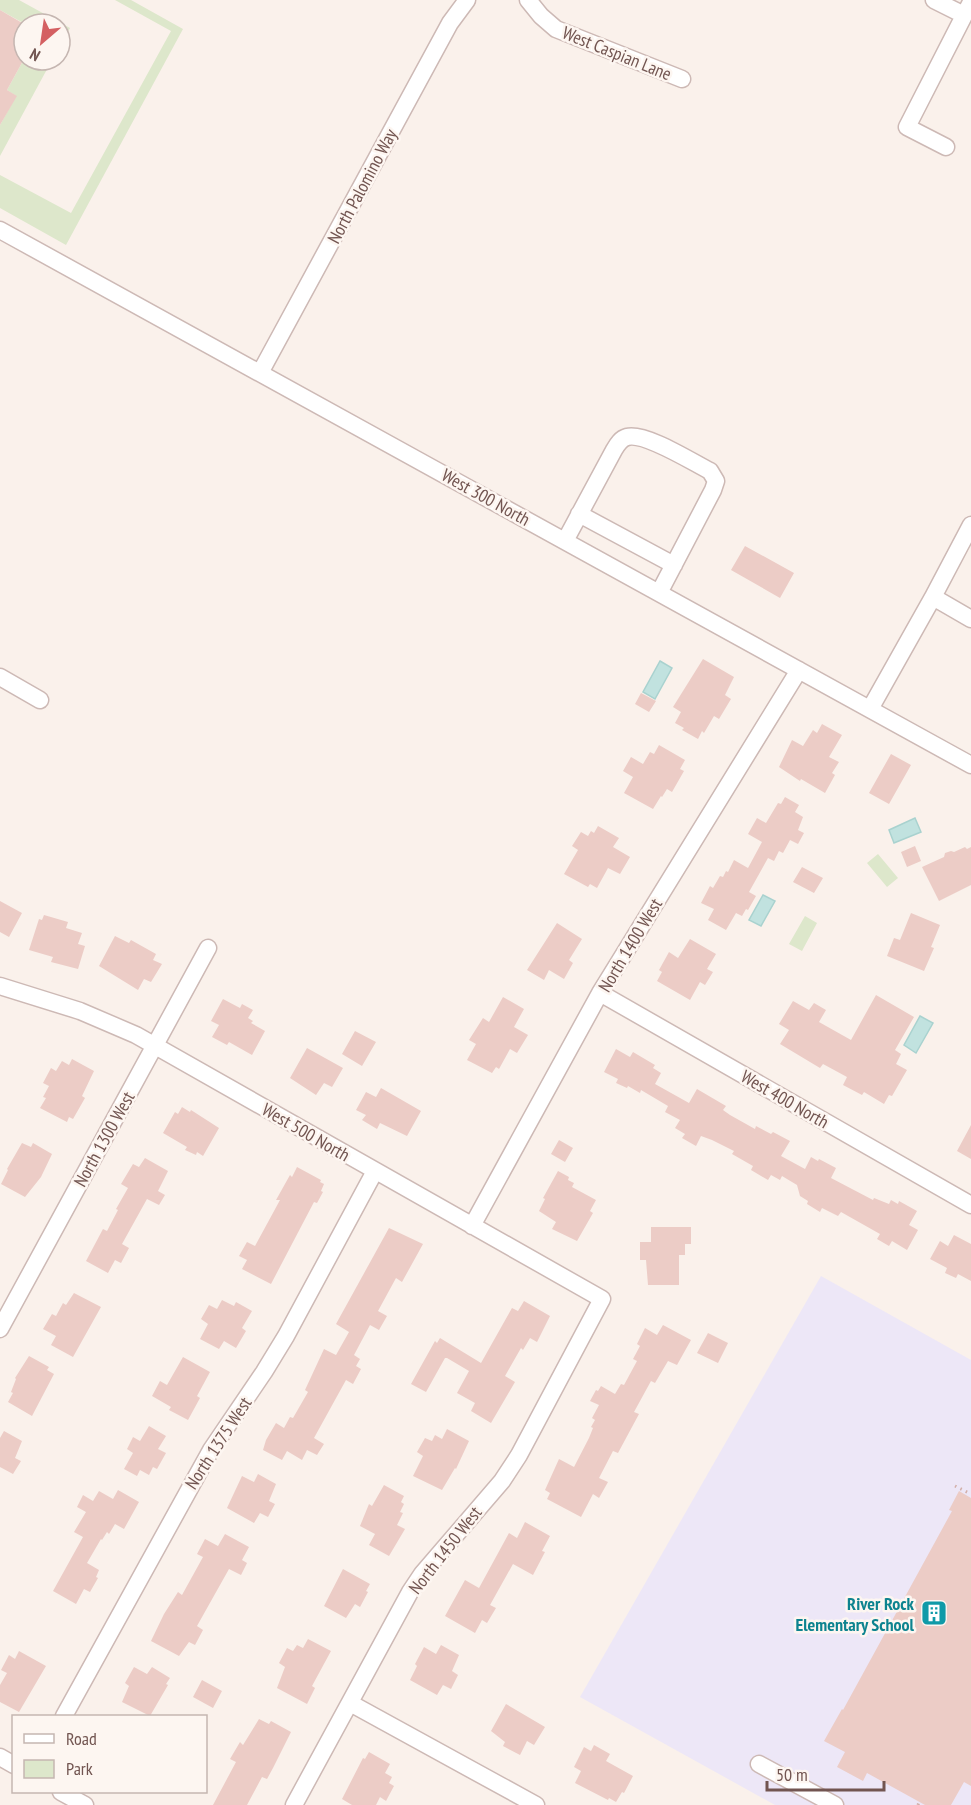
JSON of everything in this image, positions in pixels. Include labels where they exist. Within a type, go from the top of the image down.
[{"type":"street","name":"North Palomino Way","points":[[260,373],[450,23],[467,0]]},
{"type":"street","name":"West Caspian Lane","points":[[528,0],[556,29],[682,79]]},
{"type":"street","points":[[934,0],[968,8],[907,127],[946,147]]},
{"type":"street","name":"West 300 North","points":[[0,230],[971,765]]},
{"type":"street","points":[[565,541],[621,439],[630,436],[643,437],[710,471],[716,481],[713,490],[659,593]]},
{"type":"street","points":[[579,514],[674,566]]},
{"type":"street","points":[[870,710],[971,525]]},
{"type":"street","points":[[933,597],[971,619]]},
{"type":"street","name":"North 1400 West","points":[[472,1226],[600,993],[799,670]]},
{"type":"street","points":[[0,677],[40,700]]},
{"type":"street","name":"North 1300 West","points":[[0,1329],[208,948]]},
{"type":"street","name":"West 500 North","points":[[0,986],[105,1020],[155,1046],[602,1299]]},
{"type":"street","name":"West 400 North","points":[[600,993],[971,1205]]},
{"type":"street","name":"North 1375 West","points":[[65,1715],[206,1458],[286,1336],[375,1172]]},
{"type":"street","name":"North 1450 West","points":[[294,1805],[416,1583],[502,1480],[519,1455],[602,1299]]},
{"type":"street","points":[[350,1703],[536,1805]]},
{"type":"street","points":[[759,1764],[834,1805]]},
{"type":"street","points":[[64,1793],[85,1805]]},
{"type":"path","points":[[955,1486],[971,1494]]},
{"type":"shaded area","points":[[821,1276],[971,1360],[971,1805],[775,1805],[580,1697]]},
{"type":"green space","points":[[0,0],[19,0],[41,12],[12,12],[12,17],[0,10]]},
{"type":"green space","points":[[115,0],[131,0],[183,29],[66,245],[0,208],[0,175],[71,213],[171,31]]},
{"type":"green space","points":[[17,72],[46,72],[0,156],[0,125],[16,96],[7,90]]},
{"type":"green space","points":[[878,854],[898,878],[887,887],[867,863]]},
{"type":"green space","points":[[805,916],[817,923],[802,951],[789,944]]},
{"type":"water","points":[[660,661],[672,668],[655,699],[643,692]]},
{"type":"water","points":[[915,818],[921,832],[894,843],[889,830]]},
{"type":"water","points":[[763,895],[775,901],[761,926],[749,920]]},
{"type":"water","points":[[920,1016],[933,1023],[916,1053],[904,1045]]},
{"type":"building","points":[[0,10],[12,17],[12,72],[17,72],[7,90],[17,96],[0,125]]},
{"type":"building","points":[[745,546],[794,573],[780,598],[731,570]]},
{"type":"building","points":[[703,659],[734,677],[725,695],[731,699],[719,719],[714,716],[698,739],[675,723],[681,712],[673,707]]},
{"type":"building","points":[[641,693],[656,701],[649,712],[635,704]]},
{"type":"building","points":[[822,724],[842,735],[829,757],[839,762],[832,773],[835,775],[825,793],[801,779],[800,781],[779,767],[792,740],[803,746],[813,730],[817,733]]},
{"type":"building","points":[[659,745],[685,760],[680,769],[684,771],[672,792],[667,789],[653,809],[624,793],[633,777],[623,771],[631,757],[643,764],[650,752],[654,754]]},
{"type":"building","points":[[891,754],[911,765],[889,804],[869,793]]},
{"type":"building","points":[[785,797],[799,805],[795,812],[803,817],[798,830],[804,833],[798,844],[790,840],[783,853],[779,851],[774,861],[768,858],[749,892],[756,896],[748,910],[746,909],[742,916],[736,913],[726,930],[708,920],[714,909],[701,903],[710,886],[713,888],[720,876],[723,877],[726,871],[728,872],[734,860],[748,868],[762,842],[748,834],[757,818],[766,823],[778,803],[781,804]]},
{"type":"building","points":[[598,826],[619,838],[613,847],[630,857],[620,874],[608,868],[597,888],[590,884],[588,887],[564,874],[578,850],[572,846],[581,832],[588,836],[591,831],[594,833]]},
{"type":"building","points":[[915,846],[921,861],[907,867],[901,852]]},
{"type":"building","points":[[965,847],[967,849],[971,847],[971,885],[939,901],[922,867],[944,857],[945,853]]},
{"type":"building","points":[[802,867],[823,878],[814,893],[793,882]]},
{"type":"building","points":[[0,901],[22,913],[9,937],[0,932]]},
{"type":"building","points":[[911,913],[940,925],[931,947],[934,948],[924,971],[887,956],[894,938],[900,940]]},
{"type":"building","points":[[44,915],[68,922],[66,928],[82,933],[78,944],[85,946],[78,969],[51,962],[53,957],[29,950],[39,919],[42,920]]},
{"type":"building","points":[[557,923],[582,939],[569,960],[573,963],[564,979],[549,970],[544,980],[527,970]]},
{"type":"building","points":[[115,936],[129,943],[131,940],[156,954],[153,960],[162,964],[151,982],[144,979],[138,990],[99,966]]},
{"type":"building","points":[[690,939],[716,954],[707,969],[713,972],[705,985],[700,982],[690,1000],[657,981],[662,972],[659,970],[669,952],[678,958]]},
{"type":"building","points":[[876,995],[914,1017],[895,1050],[901,1054],[896,1064],[907,1070],[892,1096],[889,1095],[884,1104],[864,1092],[862,1095],[843,1085],[847,1077],[823,1064],[820,1068],[780,1044],[789,1030],[779,1024],[793,1001],[809,1010],[814,1003],[826,1010],[819,1022],[851,1040]]},
{"type":"building","points":[[503,997],[524,1009],[514,1027],[528,1035],[517,1053],[510,1049],[499,1069],[496,1067],[492,1073],[467,1060],[476,1044],[469,1040],[483,1018],[489,1022]]},
{"type":"building","points":[[223,999],[240,1008],[242,1004],[253,1010],[248,1018],[253,1021],[251,1023],[265,1031],[252,1055],[229,1042],[227,1045],[212,1037],[219,1025],[211,1021]]},
{"type":"building","points":[[355,1031],[376,1042],[362,1066],[342,1054]]},
{"type":"building","points":[[307,1048],[343,1068],[332,1087],[324,1083],[316,1095],[290,1078]]},
{"type":"building","points":[[616,1049],[630,1057],[633,1052],[655,1065],[653,1068],[661,1073],[655,1084],[689,1103],[697,1089],[726,1106],[723,1110],[730,1115],[755,1129],[756,1126],[790,1141],[781,1156],[805,1169],[811,1157],[818,1161],[819,1159],[836,1168],[831,1178],[873,1200],[874,1198],[889,1204],[891,1200],[898,1204],[899,1201],[917,1211],[909,1225],[918,1230],[907,1250],[892,1241],[889,1246],[877,1239],[880,1234],[841,1212],[838,1216],[822,1208],[820,1212],[807,1204],[808,1201],[800,1196],[797,1185],[782,1176],[780,1180],[771,1175],[768,1180],[751,1170],[753,1166],[732,1154],[734,1151],[712,1140],[701,1136],[696,1146],[682,1138],[685,1134],[675,1128],[680,1120],[665,1112],[668,1106],[641,1090],[640,1093],[628,1086],[627,1088],[616,1083],[618,1079],[604,1072]]},
{"type":"building","points":[[72,1059],[94,1071],[82,1096],[85,1098],[73,1119],[69,1117],[67,1122],[40,1108],[49,1086],[43,1083],[51,1068],[56,1071],[62,1061],[69,1065]]},
{"type":"building","points":[[381,1088],[421,1111],[407,1136],[380,1123],[377,1129],[362,1120],[366,1115],[356,1110],[366,1092],[376,1097]]},
{"type":"building","points":[[182,1107],[190,1112],[191,1110],[219,1128],[203,1156],[197,1152],[196,1155],[185,1150],[187,1147],[163,1133],[175,1112],[178,1114]]},
{"type":"building","points":[[971,1125],[971,1159],[957,1151]]},
{"type":"building","points":[[559,1140],[573,1148],[565,1162],[551,1154]]},
{"type":"building","points":[[22,1143],[31,1147],[33,1143],[52,1154],[41,1177],[25,1197],[1,1184]]},
{"type":"building","points":[[145,1158],[168,1171],[158,1191],[165,1195],[159,1205],[147,1199],[122,1244],[129,1248],[121,1263],[115,1260],[108,1273],[86,1261],[103,1229],[107,1231],[128,1188],[121,1184],[133,1164],[139,1167]]},
{"type":"building","points":[[297,1167],[321,1180],[320,1182],[324,1184],[321,1191],[323,1192],[317,1203],[314,1202],[271,1284],[242,1269],[247,1260],[239,1256],[247,1242],[255,1246],[280,1200],[276,1200]]},
{"type":"building","points":[[558,1171],[569,1177],[568,1180],[574,1183],[572,1187],[596,1200],[590,1211],[593,1213],[577,1241],[552,1229],[556,1222],[539,1211],[545,1199],[543,1198]]},
{"type":"building","points":[[651,1227],[691,1227],[691,1244],[685,1244],[685,1255],[679,1255],[679,1285],[648,1285],[646,1260],[640,1260],[640,1242],[651,1242]]},
{"type":"building","points":[[389,1228],[423,1244],[402,1282],[396,1278],[378,1311],[387,1316],[379,1330],[370,1325],[354,1355],[360,1359],[356,1366],[361,1369],[353,1384],[346,1380],[314,1438],[324,1444],[317,1455],[307,1450],[302,1460],[287,1451],[282,1460],[263,1450],[266,1440],[276,1423],[284,1428],[290,1417],[293,1418],[308,1392],[305,1390],[324,1349],[336,1355],[349,1332],[336,1324]]},
{"type":"building","points":[[954,1235],[971,1244],[971,1281],[958,1274],[956,1278],[945,1273],[947,1268],[930,1259],[940,1241],[948,1246]]},
{"type":"building","points":[[74,1293],[101,1307],[73,1357],[51,1345],[56,1336],[43,1329],[52,1314],[56,1316],[63,1303],[66,1305]]},
{"type":"building","points":[[222,1300],[234,1306],[236,1302],[252,1311],[242,1328],[246,1331],[236,1348],[224,1341],[219,1349],[200,1339],[208,1324],[201,1319],[209,1305],[217,1309]]},
{"type":"building","points":[[524,1301],[550,1316],[537,1342],[530,1338],[523,1350],[521,1348],[505,1376],[515,1382],[491,1423],[471,1411],[475,1403],[457,1393],[469,1371],[447,1358],[426,1392],[411,1384],[435,1341],[437,1343],[440,1338],[481,1363],[512,1308],[518,1311]]},
{"type":"building","points":[[663,1325],[691,1340],[677,1365],[668,1361],[655,1383],[651,1381],[634,1412],[639,1414],[618,1453],[613,1451],[599,1478],[608,1482],[599,1498],[593,1494],[581,1517],[547,1499],[550,1493],[545,1490],[559,1459],[574,1467],[589,1438],[595,1420],[592,1418],[599,1405],[590,1401],[596,1390],[598,1391],[601,1386],[615,1394],[621,1384],[624,1385],[637,1361],[633,1359],[640,1346],[637,1344],[645,1328],[657,1335]]},
{"type":"building","points":[[708,1333],[728,1343],[718,1363],[697,1353]]},
{"type":"building","points":[[29,1356],[49,1367],[47,1370],[54,1374],[32,1416],[8,1402],[13,1393],[11,1392],[15,1378]]},
{"type":"building","points":[[183,1357],[210,1372],[197,1396],[200,1398],[188,1420],[169,1410],[171,1407],[152,1396],[160,1381],[167,1385]]},
{"type":"building","points":[[149,1426],[166,1436],[158,1449],[166,1453],[157,1469],[153,1467],[149,1475],[140,1470],[137,1476],[124,1469],[133,1453],[127,1449],[133,1437],[140,1441]]},
{"type":"building","points":[[447,1429],[469,1441],[456,1469],[442,1490],[413,1476],[423,1456],[417,1452],[425,1438],[432,1441],[435,1435],[442,1439]]},
{"type":"building","points":[[4,1431],[22,1441],[15,1458],[21,1461],[13,1474],[0,1467],[0,1438]]},
{"type":"building","points":[[258,1474],[276,1484],[269,1501],[275,1504],[268,1517],[260,1513],[254,1523],[227,1508],[242,1476],[254,1482]]},
{"type":"building","points":[[384,1485],[404,1496],[401,1502],[404,1504],[400,1512],[403,1513],[397,1525],[405,1529],[389,1556],[369,1545],[375,1534],[360,1526],[369,1504],[372,1506]]},
{"type":"building","points":[[118,1490],[139,1502],[124,1529],[115,1524],[109,1534],[107,1532],[101,1539],[87,1563],[99,1570],[96,1577],[98,1578],[90,1592],[84,1589],[76,1604],[53,1591],[83,1537],[74,1532],[86,1512],[77,1507],[83,1495],[93,1501],[99,1491],[113,1499]]},
{"type":"building","name":"River Rock Elementary School","points":[[959,1491],[971,1498],[971,1786],[964,1782],[951,1805],[925,1805],[867,1773],[863,1781],[837,1767],[845,1752],[824,1741],[952,1511],[949,1510]]},
{"type":"building","points":[[525,1522],[550,1536],[542,1551],[545,1552],[533,1575],[513,1564],[490,1605],[496,1608],[487,1623],[482,1620],[475,1633],[445,1616],[465,1580],[479,1588],[509,1533],[517,1538]]},
{"type":"building","points":[[225,1534],[249,1547],[242,1560],[247,1563],[241,1575],[229,1569],[197,1626],[203,1630],[195,1645],[189,1642],[179,1656],[151,1641],[164,1614],[178,1592],[182,1595],[203,1557],[197,1554],[205,1539],[218,1546]]},
{"type":"building","points":[[343,1569],[370,1584],[360,1607],[355,1604],[346,1618],[324,1606]]},
{"type":"building","points":[[308,1639],[331,1651],[312,1686],[315,1688],[307,1704],[277,1688],[285,1667],[279,1663],[287,1648],[293,1651],[297,1645],[303,1648]]},
{"type":"building","points":[[441,1645],[459,1655],[452,1671],[458,1675],[451,1689],[443,1685],[437,1695],[410,1680],[424,1647],[436,1654]]},
{"type":"building","points":[[19,1651],[46,1666],[19,1712],[0,1702],[0,1685],[7,1673],[1,1670],[9,1655],[15,1659]]},
{"type":"building","points":[[134,1667],[147,1674],[152,1667],[170,1678],[151,1715],[122,1702],[129,1686],[125,1683]]},
{"type":"building","points":[[202,1680],[222,1691],[213,1708],[193,1697]]},
{"type":"building","points":[[506,1704],[545,1727],[534,1745],[527,1741],[520,1755],[503,1746],[505,1742],[491,1731]]},
{"type":"building","points":[[259,1719],[269,1724],[271,1721],[291,1732],[273,1768],[267,1779],[262,1777],[247,1805],[213,1805],[236,1762],[230,1759],[240,1742],[243,1745]]},
{"type":"building","points":[[594,1745],[610,1754],[606,1761],[633,1776],[616,1802],[575,1783],[581,1771],[574,1767],[584,1747],[591,1751]]},
{"type":"building","points":[[369,1752],[390,1764],[385,1773],[392,1777],[389,1783],[394,1786],[386,1801],[380,1797],[376,1805],[352,1805],[342,1799],[363,1758],[365,1759]]},
{"type":"place","name":"River Rock Elementary School","points":[[934,1613]]}]
